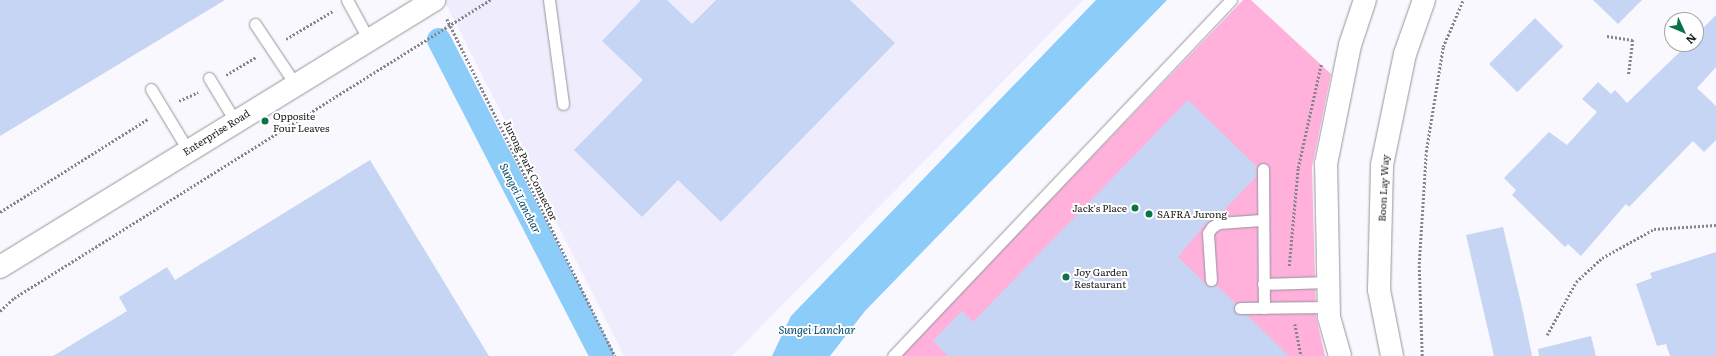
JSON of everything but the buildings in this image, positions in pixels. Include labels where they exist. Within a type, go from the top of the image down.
[{"type":"main road","name":"Enterprise Road","points":[[0,267],[295,84],[434,0]]},
{"type":"main road","points":[[1340,356],[1329,307],[1326,164],[1350,45],[1365,0]]},
{"type":"main road","name":"Boon Lay Way","points":[[1392,356],[1379,290],[1382,165],[1405,54],[1424,0]]},
{"type":"lane","points":[[347,0],[369,40]]},
{"type":"lane","points":[[549,0],[563,104]]},
{"type":"lane","points":[[893,356],[1231,0]]},
{"type":"lane","points":[[255,24],[295,84]]},
{"type":"lane","points":[[209,78],[235,121]]},
{"type":"lane","points":[[152,89],[188,150]]},
{"type":"lane","points":[[1262,169],[1261,220],[1264,308]]},
{"type":"lane","points":[[1211,280],[1208,233],[1212,227],[1219,223],[1261,220]]},
{"type":"lane","points":[[1263,284],[1329,282]]},
{"type":"lane","points":[[1240,308],[1329,307]]},
{"type":"path","points":[[0,311],[14,298],[490,0]]},
{"type":"path","points":[[1422,356],[1419,264],[1427,145],[1443,47],[1463,0]]},
{"type":"path","name":"Jurong Park Connector","points":[[450,25],[615,356]]},
{"type":"path","points":[[1608,36],[1633,40],[1629,75]]},
{"type":"path","points":[[1547,335],[1576,282],[1602,258],[1654,229],[1716,225]]},
{"type":"shaded area","points":[[444,0],[1083,0],[732,356],[624,356]]},
{"type":"shaded area","points":[[1243,0],[1251,0],[1331,74],[1312,167],[1316,317],[1325,356],[900,356]]},
{"type":"water","name":"Sungei Lanchar","points":[[1096,0],[1167,0],[865,311],[830,356],[772,356],[791,316]]},
{"type":"waterway","name":"Sungei Lanchar","points":[[439,40],[602,356]]},
{"type":"place","name":"Opposite Four Leaves","points":[[265,121]]},
{"type":"place","name":"Jack's Place","points":[[1135,208]]},
{"type":"place","name":"SAFRA Jurong","points":[[1149,214]]},
{"type":"place","name":"Joy Garden Restaurant","points":[[1066,277]]}]
